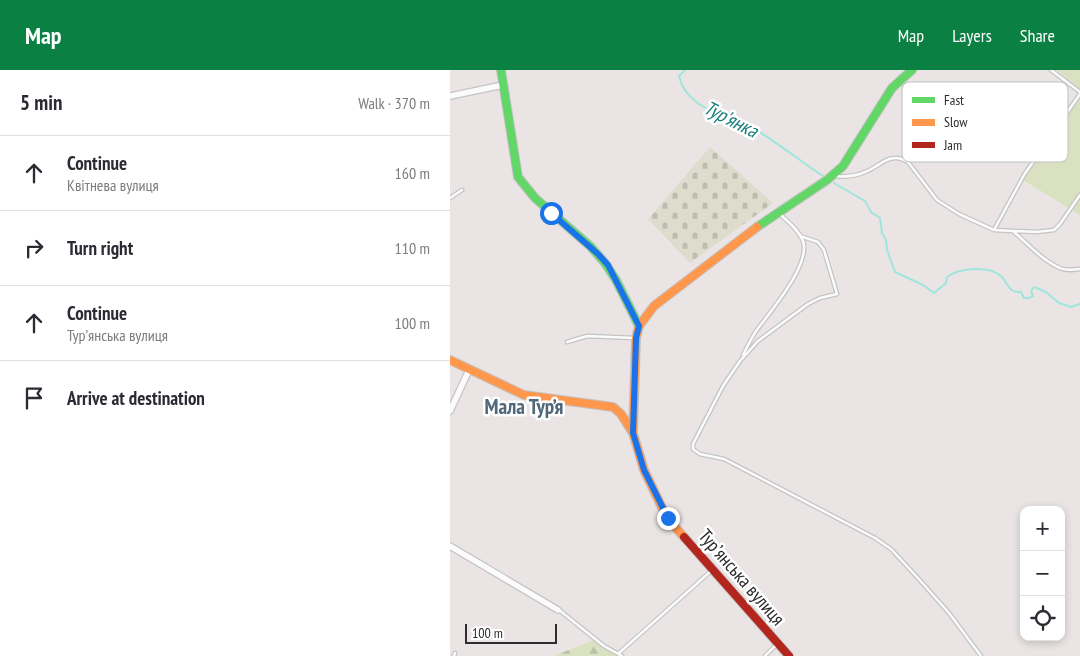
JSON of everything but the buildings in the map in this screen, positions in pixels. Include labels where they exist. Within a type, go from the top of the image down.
[{"type":"street","points":[[501,70],[517,171],[522,184],[608,265],[639,326]]},
{"type":"street","points":[[633,433],[636,338],[639,326],[654,306],[744,236],[832,176],[843,166],[892,88],[912,70]]},
{"type":"street","points":[[450,96],[503,85]]},
{"type":"street","name":"Турʼянська вулиця","points":[[450,360],[524,395],[612,406],[621,414],[633,433],[644,470],[668,518],[789,656]]},
{"type":"street","points":[[450,411],[469,370]]},
{"type":"street","points":[[450,546],[558,610]]},
{"type":"lane","points":[[1051,70],[1066,82]]},
{"type":"lane","points":[[1068,83],[1080,93],[1068,111]]},
{"type":"lane","points":[[832,176],[854,176],[866,172],[890,158],[902,159]]},
{"type":"lane","points":[[908,162],[937,200],[960,214],[994,230],[1014,232],[1047,232],[1054,230],[1080,195]]},
{"type":"lane","points":[[994,230],[1033,162]]},
{"type":"lane","points":[[450,198],[462,190]]},
{"type":"lane","points":[[779,212],[800,236],[804,247],[801,263],[786,290],[755,333],[740,361],[723,386],[693,444],[693,449],[700,454],[724,459],[875,538],[891,549],[949,613],[981,656]]},
{"type":"lane","points":[[1014,232],[1060,268],[1069,270],[1080,269]]},
{"type":"lane","points":[[740,361],[758,341],[808,304],[820,298],[837,294],[824,250],[818,242],[800,236]]},
{"type":"lane","points":[[567,342],[587,336],[636,338]]},
{"type":"lane","points":[[619,653],[713,569]]},
{"type":"lane","points":[[558,610],[604,646],[622,656]]},
{"type":"lane","points":[[765,656],[778,643]]},
{"type":"green space","points":[[1057,70],[1080,70],[1080,89]]},
{"type":"green space","points":[[1080,97],[1080,215],[1023,180],[1035,162],[1068,162],[1068,114]]},
{"type":"green space","points":[[710,147],[773,203],[690,263],[648,219]]},
{"type":"green space","points":[[594,640],[619,656],[556,656],[556,655]]},
{"type":"waterway","name":"Тур'янка","points":[[685,70],[679,76],[686,91],[697,102],[711,111],[745,123],[823,176]]},
{"type":"waterway","name":"Тур'янка","points":[[834,183],[865,201],[871,212],[880,218],[882,233],[886,240],[887,250],[895,272],[923,285],[934,293],[946,283],[947,277],[952,274],[966,270],[982,269],[1001,276],[1011,289],[1021,292],[1024,298],[1033,296],[1031,291],[1034,287],[1046,292],[1059,303],[1071,307],[1080,304]]},
{"type":"traffic: fast","points":[[501,70],[518,177],[535,198],[590,246],[605,263],[616,280],[639,326]]},
{"type":"traffic: fast","points":[[757,227],[827,180],[843,166],[892,88],[912,70]]},
{"type":"traffic: slow","points":[[633,433],[636,338],[639,326],[654,306],[757,227]]},
{"type":"traffic: slow","points":[[450,360],[524,395],[613,407],[621,414],[633,433],[644,470],[667,518],[684,537]]},
{"type":"traffic: jam","points":[[684,537],[789,656]]},
{"type":"district","name":"Мала Тур’я","points":[[524,407]]},
{"type":"route","points":[[551,213],[608,265],[639,326],[636,338],[633,433],[644,470],[668,518]]}]
